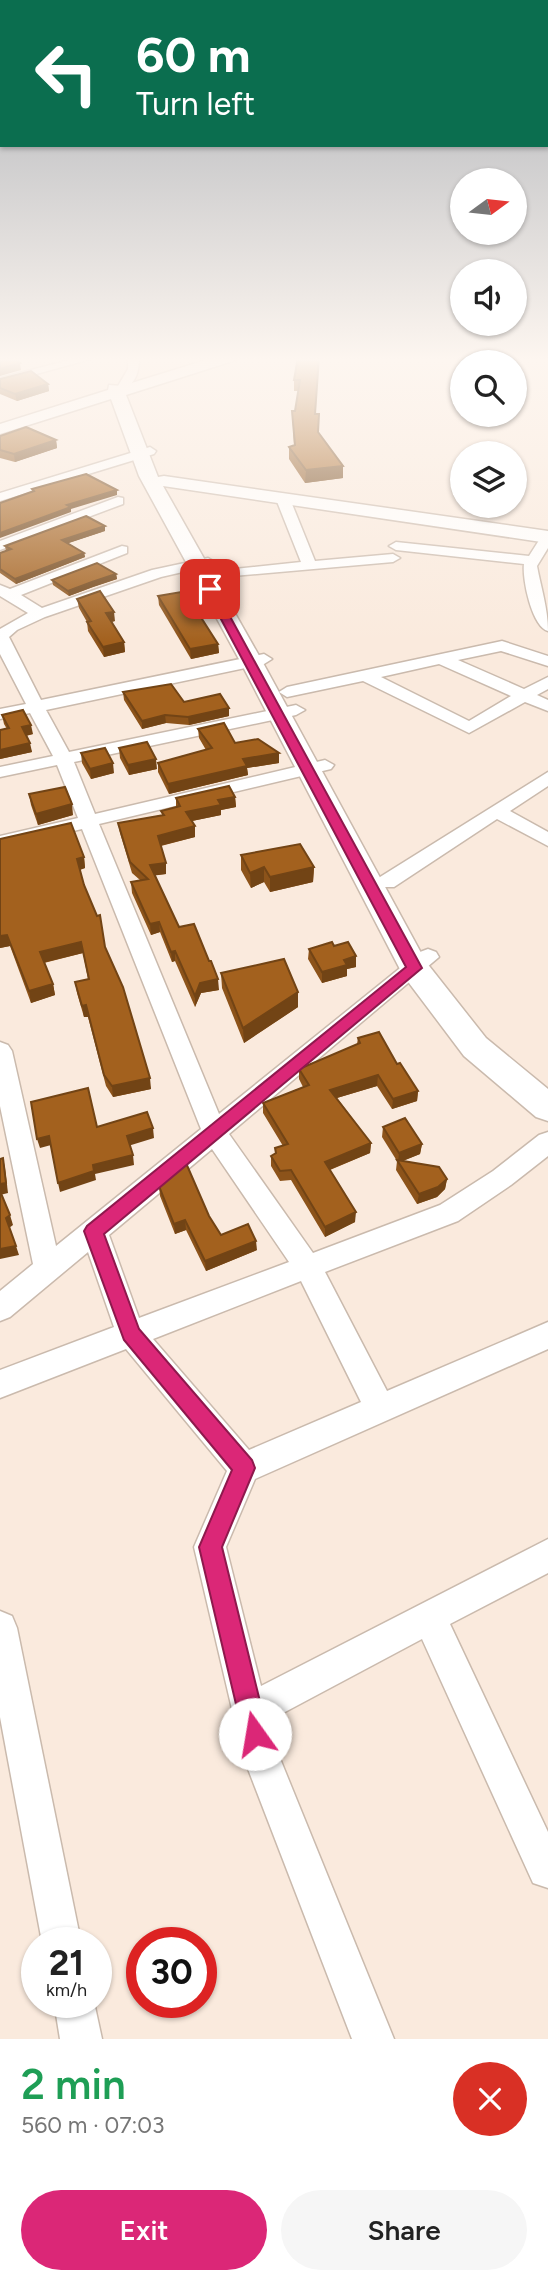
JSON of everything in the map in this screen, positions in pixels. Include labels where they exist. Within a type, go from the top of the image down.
[{"type":"street","points":[[144,453],[164,481],[206,567]]},
{"type":"street","points":[[0,497],[144,453]]},
{"type":"street","points":[[144,453],[257,660],[287,705],[316,767],[421,962],[475,1047],[548,1108]]},
{"type":"street","points":[[164,481],[548,537],[530,566],[541,595],[548,626]]},
{"type":"street","points":[[283,499],[310,566]]},
{"type":"street","points":[[0,546],[118,501]]},
{"type":"street","points":[[4,592],[122,550]]},
{"type":"street","points":[[380,1408],[308,1267],[214,1132],[63,758],[1,636],[11,627],[40,614],[157,573],[206,567],[310,566],[394,552],[533,561]]},
{"type":"street","points":[[4,592],[40,614]]},
{"type":"street","points":[[0,772],[287,705],[365,676],[502,646],[548,661]]},
{"type":"street","points":[[441,659],[548,706]]},
{"type":"street","points":[[0,714],[257,660]]},
{"type":"street","points":[[365,676],[469,728],[548,682]]},
{"type":"street","points":[[0,842],[316,767]]},
{"type":"street","points":[[316,767],[387,882],[421,962],[482,1027],[548,1084]]},
{"type":"street","points":[[387,882],[548,778]]},
{"type":"street","points":[[496,811],[548,840]]},
{"type":"street","points":[[0,1308],[421,962]]},
{"type":"street","points":[[0,1051],[48,1269]]},
{"type":"street","points":[[0,1384],[449,1213],[502,1178],[548,1142]]},
{"type":"street","points":[[94,1231],[131,1334],[244,1468]]},
{"type":"street","points":[[373,2039],[261,1756],[210,1547],[244,1468],[548,1335]]},
{"type":"street","points":[[250,1712],[548,1555]]},
{"type":"street","points":[[430,1618],[548,1869]]},
{"type":"street","points":[[0,1628],[59,1927]]},
{"type":"street","points":[[77,2018],[81,2039]]},
{"type":"building","points":[[293,452],[333,452],[343,466],[306,470]]},
{"type":"building","points":[[86,474],[117,490],[67,505],[71,507],[0,533],[0,503],[34,491],[32,489]]},
{"type":"building","points":[[86,516],[105,526],[62,540],[84,553],[15,579],[0,569],[0,553],[11,549],[5,546]]},
{"type":"building","points":[[97,563],[116,574],[68,591],[52,580]]},
{"type":"building","points":[[100,591],[114,612],[106,613],[124,642],[103,647],[87,622],[91,621],[77,599]]},
{"type":"building","points":[[181,592],[196,617],[200,616],[218,644],[190,649],[158,596]]},
{"type":"building","points":[[171,684],[184,702],[220,694],[229,708],[188,717],[165,715],[142,721],[123,692]]},
{"type":"building","points":[[23,710],[31,725],[22,727],[30,743],[0,750],[0,730],[9,728],[2,715]]},
{"type":"building","points":[[224,723],[235,743],[258,739],[279,753],[243,759],[247,766],[168,784],[158,763],[212,748],[198,729]]},
{"type":"building","points":[[147,742],[156,759],[128,765],[119,748]]},
{"type":"building","points":[[105,748],[113,763],[90,769],[81,753]]},
{"type":"building","points":[[229,786],[235,797],[218,800],[221,805],[186,812],[195,826],[158,836],[166,863],[150,865],[179,927],[194,924],[218,979],[200,983],[195,996],[175,951],[171,952],[159,922],[150,924],[131,882],[148,879],[130,862],[118,823],[164,815],[161,811],[180,806],[176,798]]},
{"type":"building","points":[[65,787],[72,804],[36,814],[29,794]]},
{"type":"building","points":[[71,823],[84,857],[77,859],[84,885],[97,916],[100,915],[105,947],[123,987],[150,1078],[112,1086],[104,1075],[86,1005],[82,1006],[75,982],[89,979],[81,942],[40,952],[53,984],[29,991],[7,935],[0,936],[0,839]]},
{"type":"building","points":[[300,844],[314,867],[270,877],[264,867],[250,873],[241,855]]},
{"type":"building","points":[[332,942],[334,946],[348,942],[356,956],[344,960],[347,965],[322,972],[309,949]]},
{"type":"building","points":[[284,959],[298,992],[243,1028],[221,973]]},
{"type":"building","points":[[379,1032],[397,1064],[400,1063],[418,1091],[393,1099],[378,1075],[330,1090],[371,1143],[325,1162],[356,1212],[325,1227],[291,1170],[280,1171],[271,1156],[276,1153],[275,1148],[288,1144],[263,1103],[309,1085],[299,1069],[360,1043],[358,1038]]},
{"type":"building","points":[[88,1088],[97,1127],[147,1112],[153,1128],[127,1136],[133,1155],[93,1165],[94,1171],[58,1183],[49,1136],[37,1139],[31,1102]]},
{"type":"building","points":[[405,1118],[422,1144],[399,1153],[383,1127]]},
{"type":"building","points":[[3,1158],[6,1183],[0,1184],[0,1159]]},
{"type":"building","points":[[397,1160],[439,1167],[447,1179],[438,1187],[419,1194]]},
{"type":"building","points":[[186,1163],[209,1216],[221,1235],[248,1224],[256,1241],[205,1261],[185,1220],[174,1224],[159,1186]]},
{"type":"building","points":[[0,1191],[10,1215],[6,1218],[16,1246],[0,1249]]},
{"type":"route","points":[[210,589],[414,968],[94,1231],[131,1334],[244,1468],[210,1547],[255,1734]]}]
